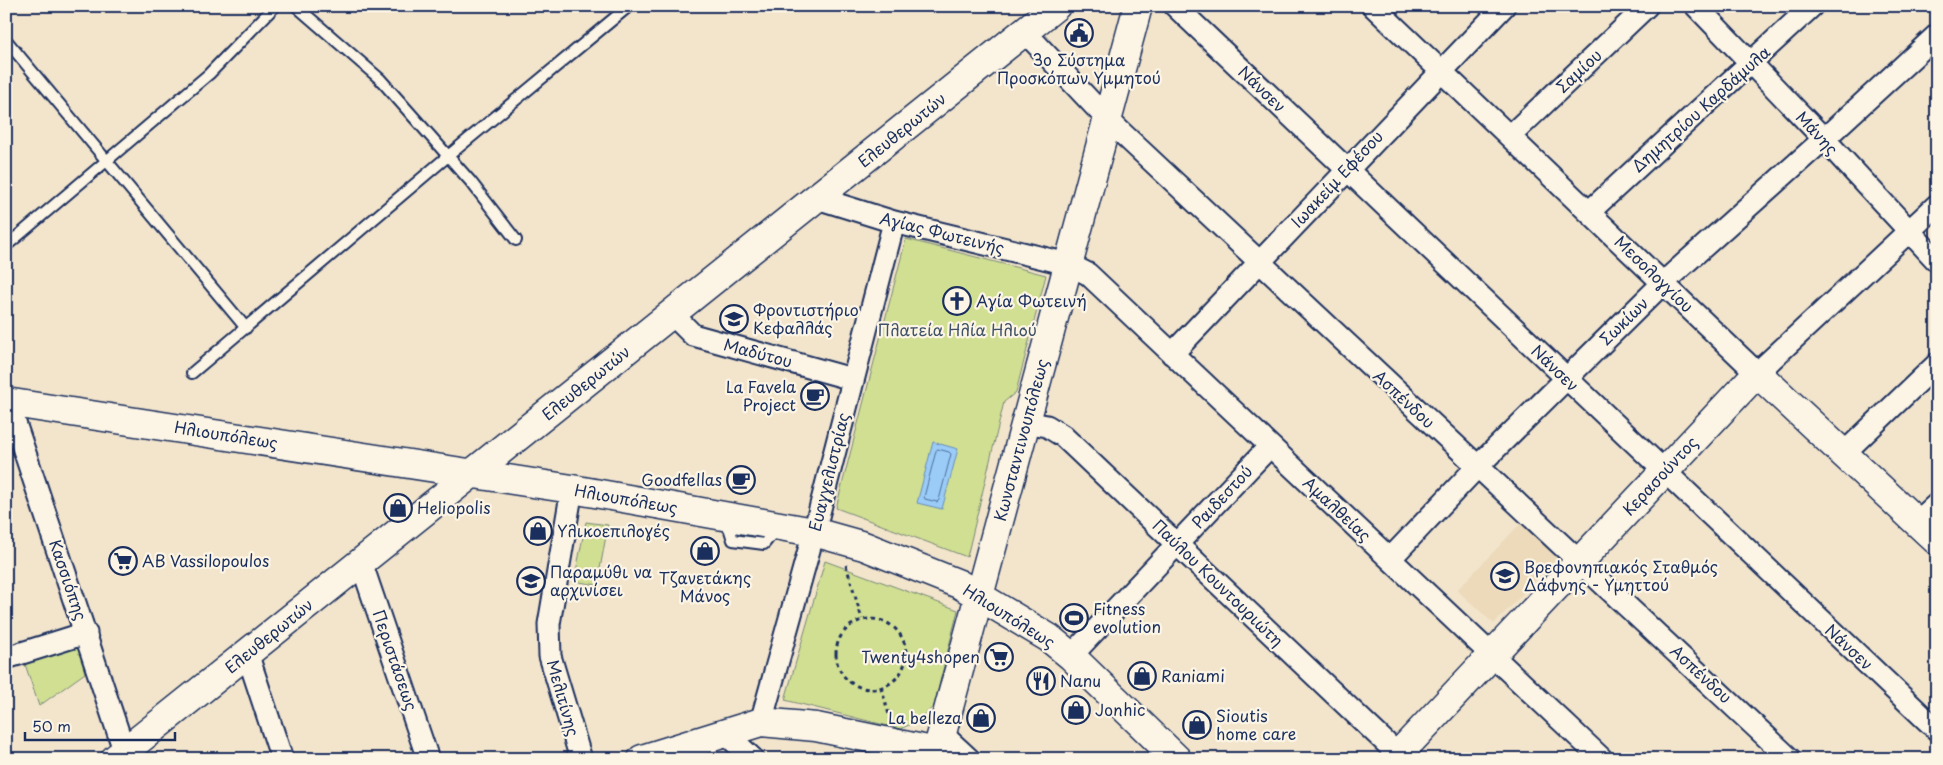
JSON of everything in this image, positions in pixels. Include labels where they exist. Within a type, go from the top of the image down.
[{"type":"main road","name":"Ελευθερωτών","points":[[122,756],[361,562],[1056,6]]},
{"type":"main road","name":"Κωνσταντινουπόλεως","points":[[938,748],[1138,6]]},
{"type":"main road","name":"Μεσολογγίου","points":[[1757,373],[1937,541]]},
{"type":"main road","name":"Κερασούντος","points":[[1398,757],[1580,560],[1757,373]]},
{"type":"main road","name":"Ηλιουπόλεως","points":[[7,402],[572,489],[814,532],[853,543],[932,572],[979,595],[1049,638],[1071,656],[1178,759]]},
{"type":"main road","points":[[642,759],[761,722],[816,727],[889,742],[938,748]]},
{"type":"street","name":"Νάνσεν","points":[[1175,6],[1937,730]]},
{"type":"street","name":"Μεσολογγίου","points":[[1373,6],[1664,282],[1757,373]]},
{"type":"street","name":"Ιωακείμ Εφέσου","points":[[1172,354],[1504,6]]},
{"type":"street","name":"Σαμίου","points":[[1510,136],[1647,6]]},
{"type":"street","name":"Μάνης","points":[[1696,6],[1824,139],[1937,261]]},
{"type":"street","name":"Δημητρίου Καρδάμυλα","points":[[1589,212],[1812,6]]},
{"type":"street","name":"Ασπένδου","points":[[1025,32],[1107,118],[1790,759]]},
{"type":"street","name":"Σωκίων","points":[[1390,559],[1477,467],[1664,282],[1824,139],[1937,34]]},
{"type":"street","name":"Αγίας Φωτεινής","points":[[817,198],[894,222],[1068,264]]},
{"type":"street","name":"Κερασούντος","points":[[1757,373],[1937,205]]},
{"type":"street","name":"Ευαγγελιστρίας","points":[[761,722],[814,532],[894,222]]},
{"type":"street","name":"Αμαλθείας","points":[[1068,264],[1088,274],[1602,759]]},
{"type":"street","name":"Μαδύτου","points":[[672,314],[693,335],[852,379]]},
{"type":"street","points":[[1843,454],[1937,364]]},
{"type":"street","name":"Κασσιόπης","points":[[7,402],[86,633],[122,756]]},
{"type":"street","name":"Παύλου Κουντουριώτη","points":[[1026,422],[1047,426],[1063,436],[1398,757]]},
{"type":"street","name":"Ραιδεστού","points":[[1071,656],[1270,446]]},
{"type":"street","name":"Μελιτίνης","points":[[572,489],[549,624],[549,640],[550,656],[581,759]]},
{"type":"street","points":[[1917,522],[1937,504]]},
{"type":"street","name":"Περιστάσεως","points":[[361,562],[428,759]]},
{"type":"street","points":[[6,658],[86,633]]},
{"type":"street","points":[[247,654],[282,759]]},
{"type":"street","points":[[724,732],[753,759]]},
{"type":"street","points":[[938,748],[969,759]]},
{"type":"lane","points":[[6,246],[209,74],[275,6]]},
{"type":"lane","points":[[296,6],[380,79],[448,156],[516,240]]},
{"type":"lane","points":[[192,373],[448,156],[629,6]]},
{"type":"lane","points":[[6,40],[246,328]]},
{"type":"path","points":[[853,543],[846,565],[862,619]]},
{"type":"path","points":[[873,618],[894,626],[902,635],[906,646],[907,657],[904,668],[898,678],[881,688],[866,689],[856,686],[847,680],[840,671],[836,661],[838,640],[844,631],[862,619],[873,618]]},
{"type":"path","points":[[881,688],[892,726],[889,742]]},
{"type":"shaded area","name":"Βρεφονηπιακός Σταθμός Δάφνης - Υμηττού","points":[[1521,523],[1557,558],[1494,624],[1457,590]]},
{"type":"green space","name":"Πλατεία Ηλία Ηλιού","points":[[906,239],[1046,275],[1016,392],[1004,402],[967,557],[836,508]]},
{"type":"green space","points":[[586,522],[608,525],[597,585],[574,581]]},
{"type":"green space","points":[[825,561],[958,610],[934,706],[918,721],[900,729],[785,700]]},
{"type":"green space","points":[[77,643],[85,673],[39,706],[24,661]]},
{"type":"water","points":[[933,442],[958,449],[942,509],[917,503]]},
{"type":"place","name":"3o Σύστημα Προσκόπων Υμμητού","points":[[1079,33]]},
{"type":"place","name":"Αγία Φωτεινή","points":[[957,301]]},
{"type":"place","name":"Φροντιστήριο Κεφαλλάς","points":[[734,319]]},
{"type":"place","name":"La Favela Project","points":[[815,396]]},
{"type":"place","name":"Goodfellas","points":[[741,480]]},
{"type":"place","name":"Heliopolis","points":[[398,508]]},
{"type":"place","name":"Υλικοεπιλογές","points":[[538,531]]},
{"type":"place","name":"Τζανετάκης Μάνος","points":[[705,551]]},
{"type":"place","name":"AB Vassilopoulos","points":[[123,561]]},
{"type":"place","name":"Βρεφονηπιακός Σταθμός Δάφνης - Υμηττού","points":[[1505,576]]},
{"type":"place","name":"Παραμύθι να αρχινίσει","points":[[531,581]]},
{"type":"place","name":"Fitness evolution","points":[[1074,618]]},
{"type":"place","name":"Twenty4shopen","points":[[999,657]]},
{"type":"place","name":"Raniami","points":[[1142,676]]},
{"type":"place","name":"Nanu","points":[[1041,681]]},
{"type":"place","name":"Jonhic","points":[[1076,710]]},
{"type":"place","name":"La belleza","points":[[981,718]]},
{"type":"place","name":"Sioutis home care","points":[[1197,725]]}]
